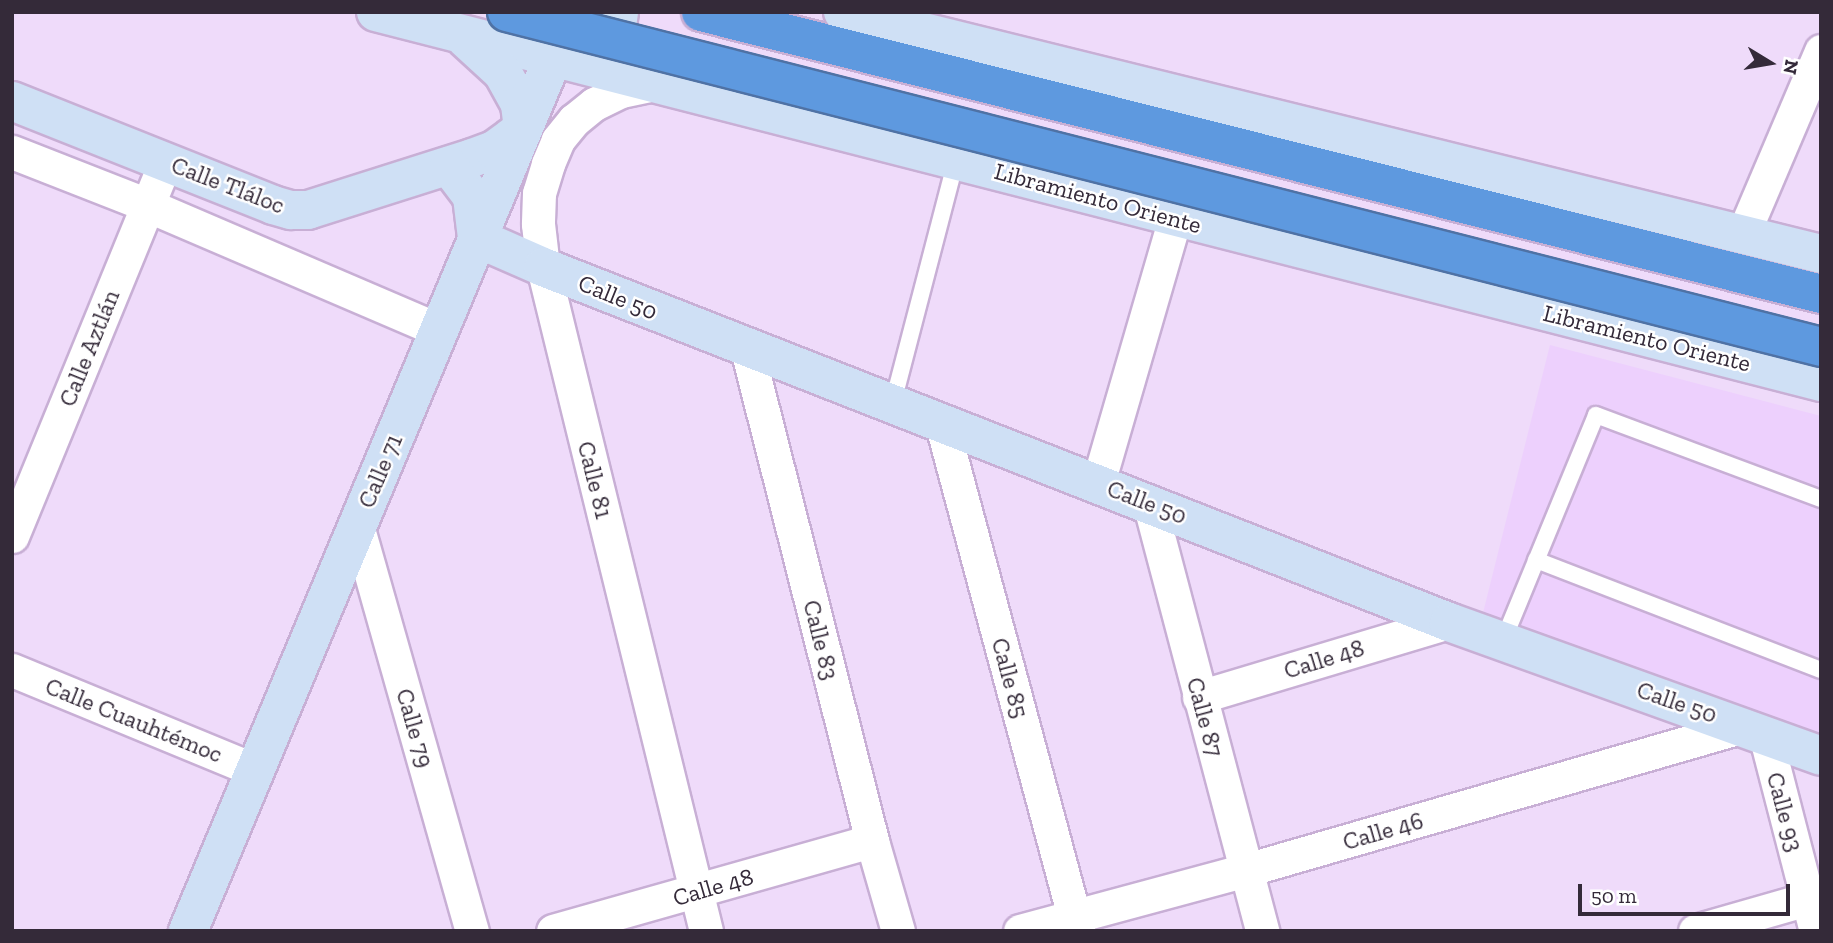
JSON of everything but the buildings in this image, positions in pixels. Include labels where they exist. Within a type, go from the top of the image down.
[{"type":"highway","name":"Libramiento Oriente","points":[[510,12],[1821,347]]},
{"type":"highway","points":[[701,12],[1821,294]]},
{"type":"street","name":"Libramiento Oriente","points":[[376,12],[1821,382]]},
{"type":"street","points":[[458,33],[474,34],[491,30],[510,12]]},
{"type":"street","name":"Calle 71","points":[[188,931],[572,12]]},
{"type":"street","points":[[619,12],[616,34],[621,52],[632,68],[654,84]]},
{"type":"street","points":[[843,12],[1821,254]]},
{"type":"street","points":[[458,33],[502,72],[520,104],[523,129]]},
{"type":"street","points":[[1743,234],[1821,51]]},
{"type":"street","name":"Calle 81","points":[[654,84],[621,91],[594,104],[574,120],[558,140],[539,192],[538,224],[543,267],[706,931]]},
{"type":"street","name":"Calle Tláloc","points":[[12,101],[291,210],[308,209],[449,166],[494,150],[523,129]]},
{"type":"street","name":"Calle Tláloc","points":[[12,152],[147,205],[439,330]]},
{"type":"street","name":"Calle Aztlán","points":[[12,536],[166,161]]},
{"type":"street","points":[[449,166],[463,180],[472,197],[477,238]]},
{"type":"street","points":[[1098,483],[1175,218]]},
{"type":"street","name":"Calle 50","points":[[477,238],[747,349],[1149,502],[1449,622],[1821,756]]},
{"type":"street","name":"Calle 83","points":[[747,349],[872,841],[898,931]]},
{"type":"street","name":"Calle 85","points":[[942,425],[1076,924]]},
{"type":"street","name":"Calle 87","points":[[1149,502],[1262,931]]},
{"type":"street","name":"Calle 79","points":[[358,525],[472,931]]},
{"type":"street","name":"Calle 48","points":[[1199,697],[1449,622]]},
{"type":"street","name":"Calle Cuauhtémoc","points":[[12,670],[256,770]]},
{"type":"street","name":"Calle 46","points":[[1020,931],[1076,924],[1246,870],[1754,730]]},
{"type":"street","name":"Calle 93","points":[[1754,730],[1816,931]]},
{"type":"street","name":"Calle 48","points":[[553,931],[872,841]]},
{"type":"street","points":[[1695,931],[1808,899]]},
{"type":"lane","points":[[892,406],[956,161]]},
{"type":"lane","points":[[1503,640],[1596,415],[1821,499]]},
{"type":"lane","points":[[1536,560],[1821,670]]},
{"type":"shaded area","points":[[1550,345],[1821,416],[1821,747],[1481,621]]}]
